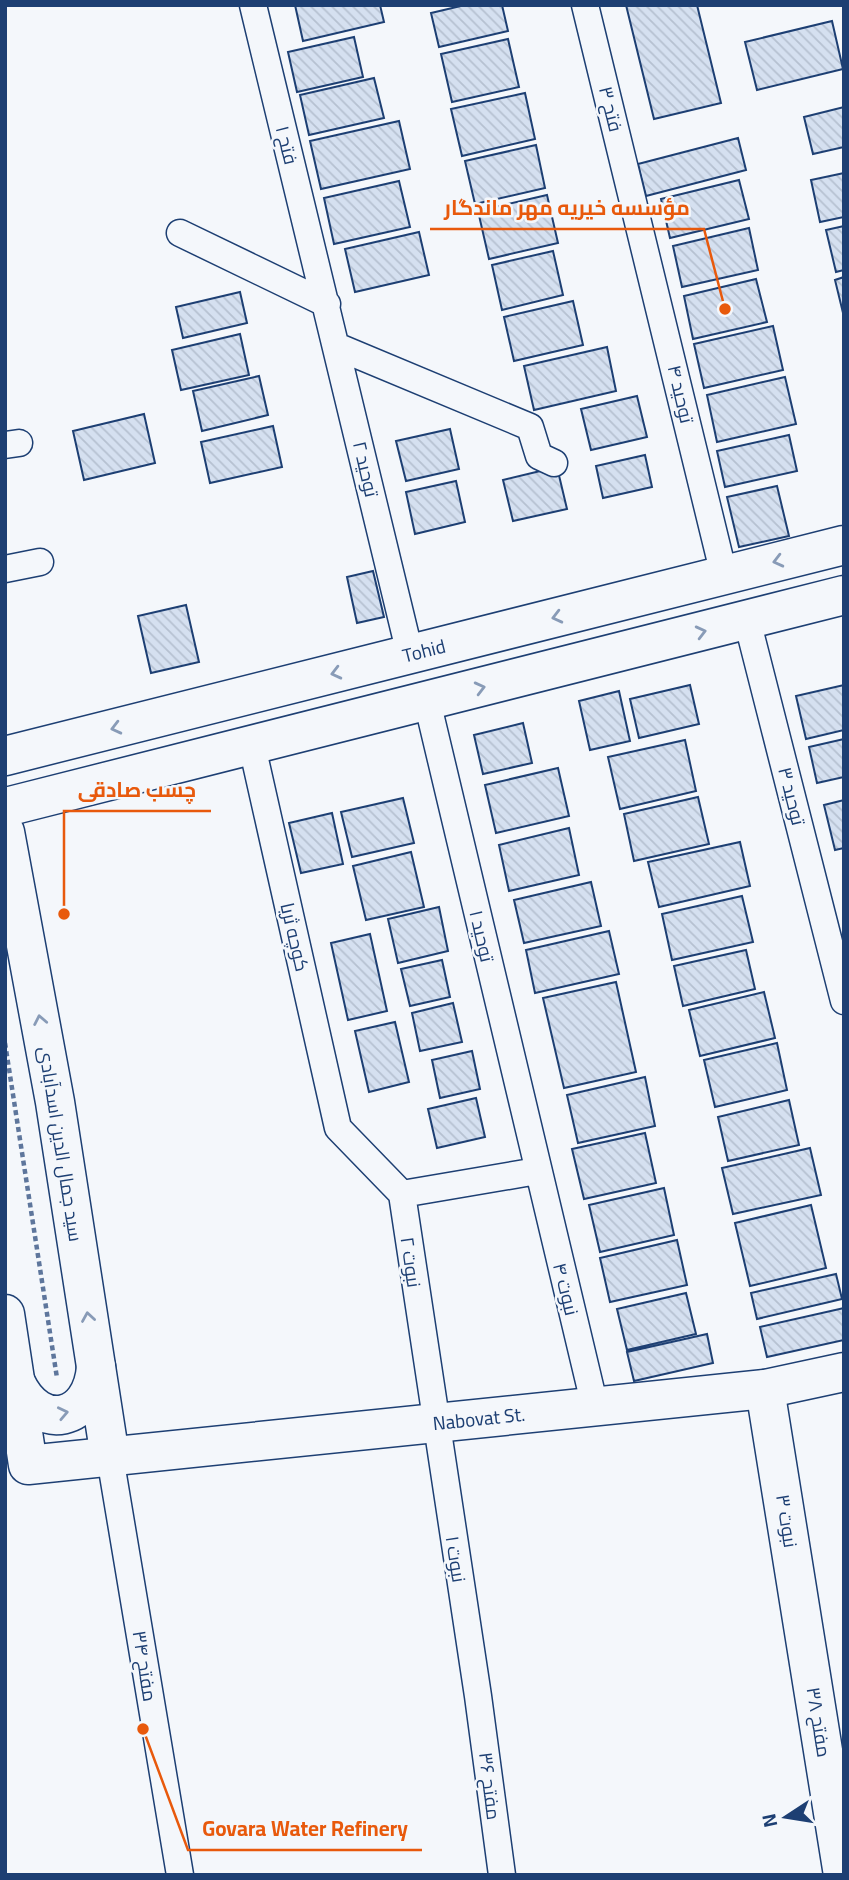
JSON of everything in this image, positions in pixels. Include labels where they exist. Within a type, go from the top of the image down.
[{"type":"street","name":"فتح ۱","points":[[253,5],[324,294]]},
{"type":"street","name":"فتح ۳","points":[[584,5],[638,213]]},
{"type":"street","name":"توحید ۴","points":[[638,213],[724,575]]},
{"type":"street","points":[[180,233],[324,294]]},
{"type":"street","name":"توحید ۲","points":[[324,294],[410,654]]},
{"type":"street","points":[[337,346],[530,427],[539,456],[554,463]]},
{"type":"street","name":"Tohid","points":[[5,756],[844,545]]},
{"type":"street","points":[[5,569],[40,562]]},
{"type":"street","points":[[7,817],[252,746],[844,595]]},
{"type":"street","name":"توحید ۳","points":[[747,620],[844,1000]]},
{"type":"street","name":"توحید ۱","points":[[427,701],[537,1171]]},
{"type":"street","name":"کوچه ثریا","points":[[252,746],[338,1128],[401,1194]]},
{"type":"street","name":"سید جمال الدین اسدآبادی","points":[[5,764],[12,780],[7,817],[11,889],[55,1102],[110,1457]]},
{"type":"street","points":[[401,1194],[537,1171]]},
{"type":"street","name":"نبوت ۴","points":[[537,1171],[595,1407]]},
{"type":"street","name":"نبوت ۲","points":[[401,1194],[434,1421]]},
{"type":"street","points":[[5,1314],[16,1383],[17,1466]]},
{"type":"street","points":[[16,1383],[29,1405],[51,1415],[63,1415],[84,1402],[95,1381],[96,1367]]},
{"type":"street","name":"Nabovat St.","points":[[17,1466],[765,1389],[844,1372]]},
{"type":"street","name":"نبوت ۳","points":[[765,1389],[808,1653]]},
{"type":"street","name":"نبوت ۱","points":[[434,1421],[478,1696]]},
{"type":"street","name":"مفتح ۳۴","points":[[110,1457],[180,1875]]},
{"type":"street","name":"مفتح ۳۸","points":[[808,1653],[843,1875]]},
{"type":"street","name":"مفتح ۳۶","points":[[478,1696],[502,1875]]},
{"type":"path","points":[[5,1043],[60,1397],[51,1415]]},
{"type":"building","points":[[295,5],[380,5],[384,22],[303,41]]},
{"type":"building","points":[[465,5],[502,5],[508,31],[439,47],[431,13]]},
{"type":"building","points":[[626,5],[697,5],[721,103],[654,119]]},
{"type":"building","points":[[832,21],[843,69],[757,90],[745,42]]},
{"type":"building","points":[[354,37],[363,77],[297,92],[288,52]]},
{"type":"building","points":[[508,39],[519,87],[452,102],[441,54]]},
{"type":"building","points":[[374,78],[384,118],[309,135],[300,95]]},
{"type":"building","points":[[525,93],[535,139],[462,156],[451,109]]},
{"type":"building","points":[[844,107],[844,147],[813,154],[804,117]]},
{"type":"building","points":[[399,121],[410,169],[321,189],[310,141]]},
{"type":"building","points":[[738,138],[746,170],[646,196],[638,164]]},
{"type":"building","points":[[536,145],[545,188],[475,204],[465,161]]},
{"type":"building","points":[[844,173],[844,217],[820,222],[811,180]]},
{"type":"building","points":[[739,180],[749,219],[670,238],[661,199]]},
{"type":"building","points":[[399,181],[410,227],[334,244],[324,198]]},
{"type":"building","points":[[547,195],[558,243],[489,259],[478,211]]},
{"type":"building","points":[[844,226],[844,270],[836,272],[826,230]]},
{"type":"building","points":[[749,228],[758,270],[682,287],[673,246]]},
{"type":"building","points":[[419,232],[429,275],[355,292],[345,249]]},
{"type":"building","points":[[553,251],[563,295],[502,310],[492,265]]},
{"type":"building","points":[[844,277],[844,317],[835,280]]},
{"type":"building","points":[[756,279],[767,322],[693,339],[684,296]]},
{"type":"building","points":[[240,292],[247,323],[183,338],[176,307]]},
{"type":"building","points":[[573,301],[583,345],[514,361],[504,317]]},
{"type":"building","points":[[773,326],[783,370],[704,388],[694,344]]},
{"type":"building","points":[[240,334],[249,375],[181,390],[172,350]]},
{"type":"building","points":[[607,347],[616,391],[534,410],[524,366]]},
{"type":"building","points":[[259,376],[268,415],[202,431],[193,391]]},
{"type":"building","points":[[785,377],[796,424],[717,442],[707,395]]},
{"type":"building","points":[[637,396],[647,437],[591,450],[581,409]]},
{"type":"building","points":[[144,414],[155,463],[84,480],[73,431]]},
{"type":"building","points":[[273,426],[282,467],[210,483],[201,442]]},
{"type":"building","points":[[450,429],[459,469],[406,481],[396,441]]},
{"type":"building","points":[[789,435],[797,471],[725,487],[717,451]]},
{"type":"building","points":[[645,455],[652,487],[603,498],[596,466]]},
{"type":"building","points":[[557,467],[567,509],[513,521],[503,480]]},
{"type":"building","points":[[456,481],[465,522],[415,534],[406,492]]},
{"type":"building","points":[[777,486],[789,536],[739,547],[727,497]]},
{"type":"building","points":[[373,571],[384,617],[357,623],[347,577]]},
{"type":"building","points":[[186,605],[199,662],[151,673],[138,616]]},
{"type":"building","points":[[690,685],[699,724],[639,738],[630,699]]},
{"type":"building","points":[[844,685],[844,730],[806,739],[796,696]]},
{"type":"building","points":[[619,691],[630,741],[590,750],[579,701]]},
{"type":"building","points":[[523,723],[532,763],[483,774],[474,735]]},
{"type":"building","points":[[844,739],[844,777],[817,783],[809,747]]},
{"type":"building","points":[[685,740],[696,791],[620,809],[608,757]]},
{"type":"building","points":[[558,768],[569,816],[496,833],[485,785]]},
{"type":"building","points":[[698,797],[709,844],[634,861],[624,814]]},
{"type":"building","points":[[403,798],[414,843],[352,857],[341,812]]},
{"type":"building","points":[[844,800],[844,848],[835,850],[824,805]]},
{"type":"building","points":[[332,813],[343,864],[301,873],[289,823]]},
{"type":"building","points":[[569,828],[579,875],[509,891],[499,845]]},
{"type":"building","points":[[740,842],[750,886],[659,907],[648,862]]},
{"type":"building","points":[[411,852],[424,907],[366,920],[353,866]]},
{"type":"building","points":[[591,882],[601,926],[524,943],[514,900]]},
{"type":"building","points":[[742,896],[753,942],[672,960],[662,914]]},
{"type":"building","points":[[439,907],[448,951],[398,963],[388,919]]},
{"type":"building","points":[[609,931],[619,974],[535,993],[526,950]]},
{"type":"building","points":[[370,934],[387,1011],[348,1020],[331,943]]},
{"type":"building","points":[[746,950],[755,989],[683,1006],[674,966]]},
{"type":"building","points":[[442,960],[450,997],[410,1006],[401,969]]},
{"type":"building","points":[[616,982],[636,1072],[564,1088],[543,998]]},
{"type":"building","points":[[764,992],[775,1038],[700,1056],[689,1010]]},
{"type":"building","points":[[453,1003],[462,1042],[420,1051],[412,1013]]},
{"type":"building","points":[[395,1022],[409,1082],[369,1092],[355,1031]]},
{"type":"building","points":[[777,1043],[787,1090],[715,1107],[704,1060]]},
{"type":"building","points":[[472,1051],[480,1089],[440,1098],[432,1060]]},
{"type":"building","points":[[645,1077],[655,1126],[578,1143],[567,1095]]},
{"type":"building","points":[[476,1098],[485,1137],[437,1148],[428,1109]]},
{"type":"building","points":[[789,1100],[799,1145],[728,1161],[718,1117]]},
{"type":"building","points":[[645,1133],[656,1183],[584,1199],[572,1149]]},
{"type":"building","points":[[810,1148],[821,1195],[733,1214],[722,1168]]},
{"type":"building","points":[[664,1188],[674,1235],[600,1252],[589,1205]]},
{"type":"building","points":[[811,1205],[826,1268],[750,1286],[735,1223]]},
{"type":"building","points":[[677,1240],[687,1285],[610,1302],[600,1258]]},
{"type":"building","points":[[836,1274],[842,1299],[757,1319],[751,1293]]},
{"type":"building","points":[[686,1293],[696,1334],[627,1350],[617,1309]]},
{"type":"building","points":[[844,1308],[844,1340],[767,1357],[760,1327]]},
{"type":"building","points":[[707,1334],[713,1363],[634,1381],[627,1352]]},
{"type":"place","name":"مؤسسه خیریه مهر ماندگار","points":[[725,309]]},
{"type":"place","name":"چسب صادقی","points":[[64,914]]},
{"type":"place","name":"Govara Water Refinery","points":[[143,1729]]}]
